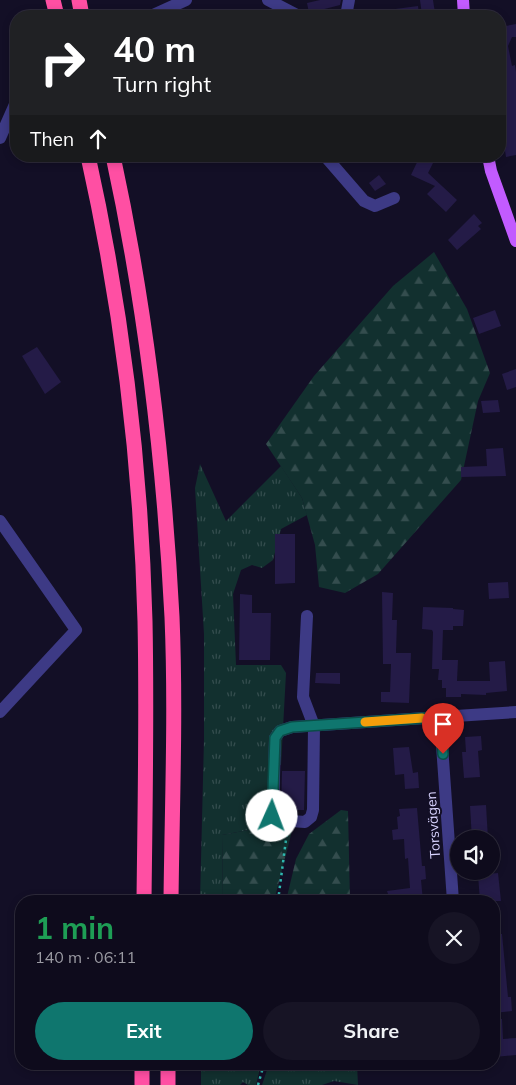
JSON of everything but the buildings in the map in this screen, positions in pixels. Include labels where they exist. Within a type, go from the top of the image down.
[{"type":"highway","points":[[89,162],[104,232],[124,355],[136,465],[145,620],[144,895]]},
{"type":"highway","points":[[114,162],[128,224],[147,341],[161,461],[172,618],[173,715],[170,895]]},
{"type":"highway","points":[[142,1070],[142,1085]]},
{"type":"highway","points":[[168,1070],[168,1085]]},
{"type":"main road","points":[[489,162],[516,241]]},
{"type":"street","points":[[164,10],[186,0]]},
{"type":"street","points":[[268,0],[280,10]]},
{"type":"street","points":[[0,138],[10,116]]},
{"type":"street","points":[[330,162],[364,201],[375,206],[394,198]]},
{"type":"street","points":[[0,521],[76,630],[0,712]]},
{"type":"street","points":[[307,616],[303,698],[314,726],[313,810],[311,817],[305,822],[278,820],[272,816],[275,738],[280,731],[292,727],[314,726],[516,712]]},
{"type":"street","name":"Torsvägen","points":[[440,717],[453,895]]},
{"type":"path","points":[[279,895],[288,821]]},
{"type":"path","points":[[258,1085],[262,1070]]},
{"type":"green space","points":[[434,252],[467,309],[490,373],[478,401],[461,480],[378,574],[345,593],[319,587],[315,545],[302,498],[266,444],[314,376],[393,286]]},
{"type":"green space","points":[[200,464],[226,521],[281,466],[302,498],[307,515],[281,529],[273,560],[262,568],[252,565],[241,570],[233,594],[236,665],[281,665],[286,673],[281,765],[272,766],[272,819],[258,828],[222,835],[223,895],[200,895],[204,739],[204,634],[195,488]]},
{"type":"green space","points":[[341,810],[348,811],[350,895],[287,895],[296,859],[309,834]]},
{"type":"green space","points":[[272,819],[294,823],[276,895],[223,895],[222,835],[258,828]]},
{"type":"green space","points":[[201,1070],[260,1070],[256,1085],[248,1085],[243,1082],[240,1085],[201,1085]]},
{"type":"green space","points":[[267,1070],[357,1070],[358,1085],[334,1081],[322,1085],[262,1085]]},
{"type":"slow traffic","points":[[365,722],[422,718]]},
{"type":"route","points":[[272,816],[275,738],[280,731],[292,727],[440,717],[443,754]]}]
